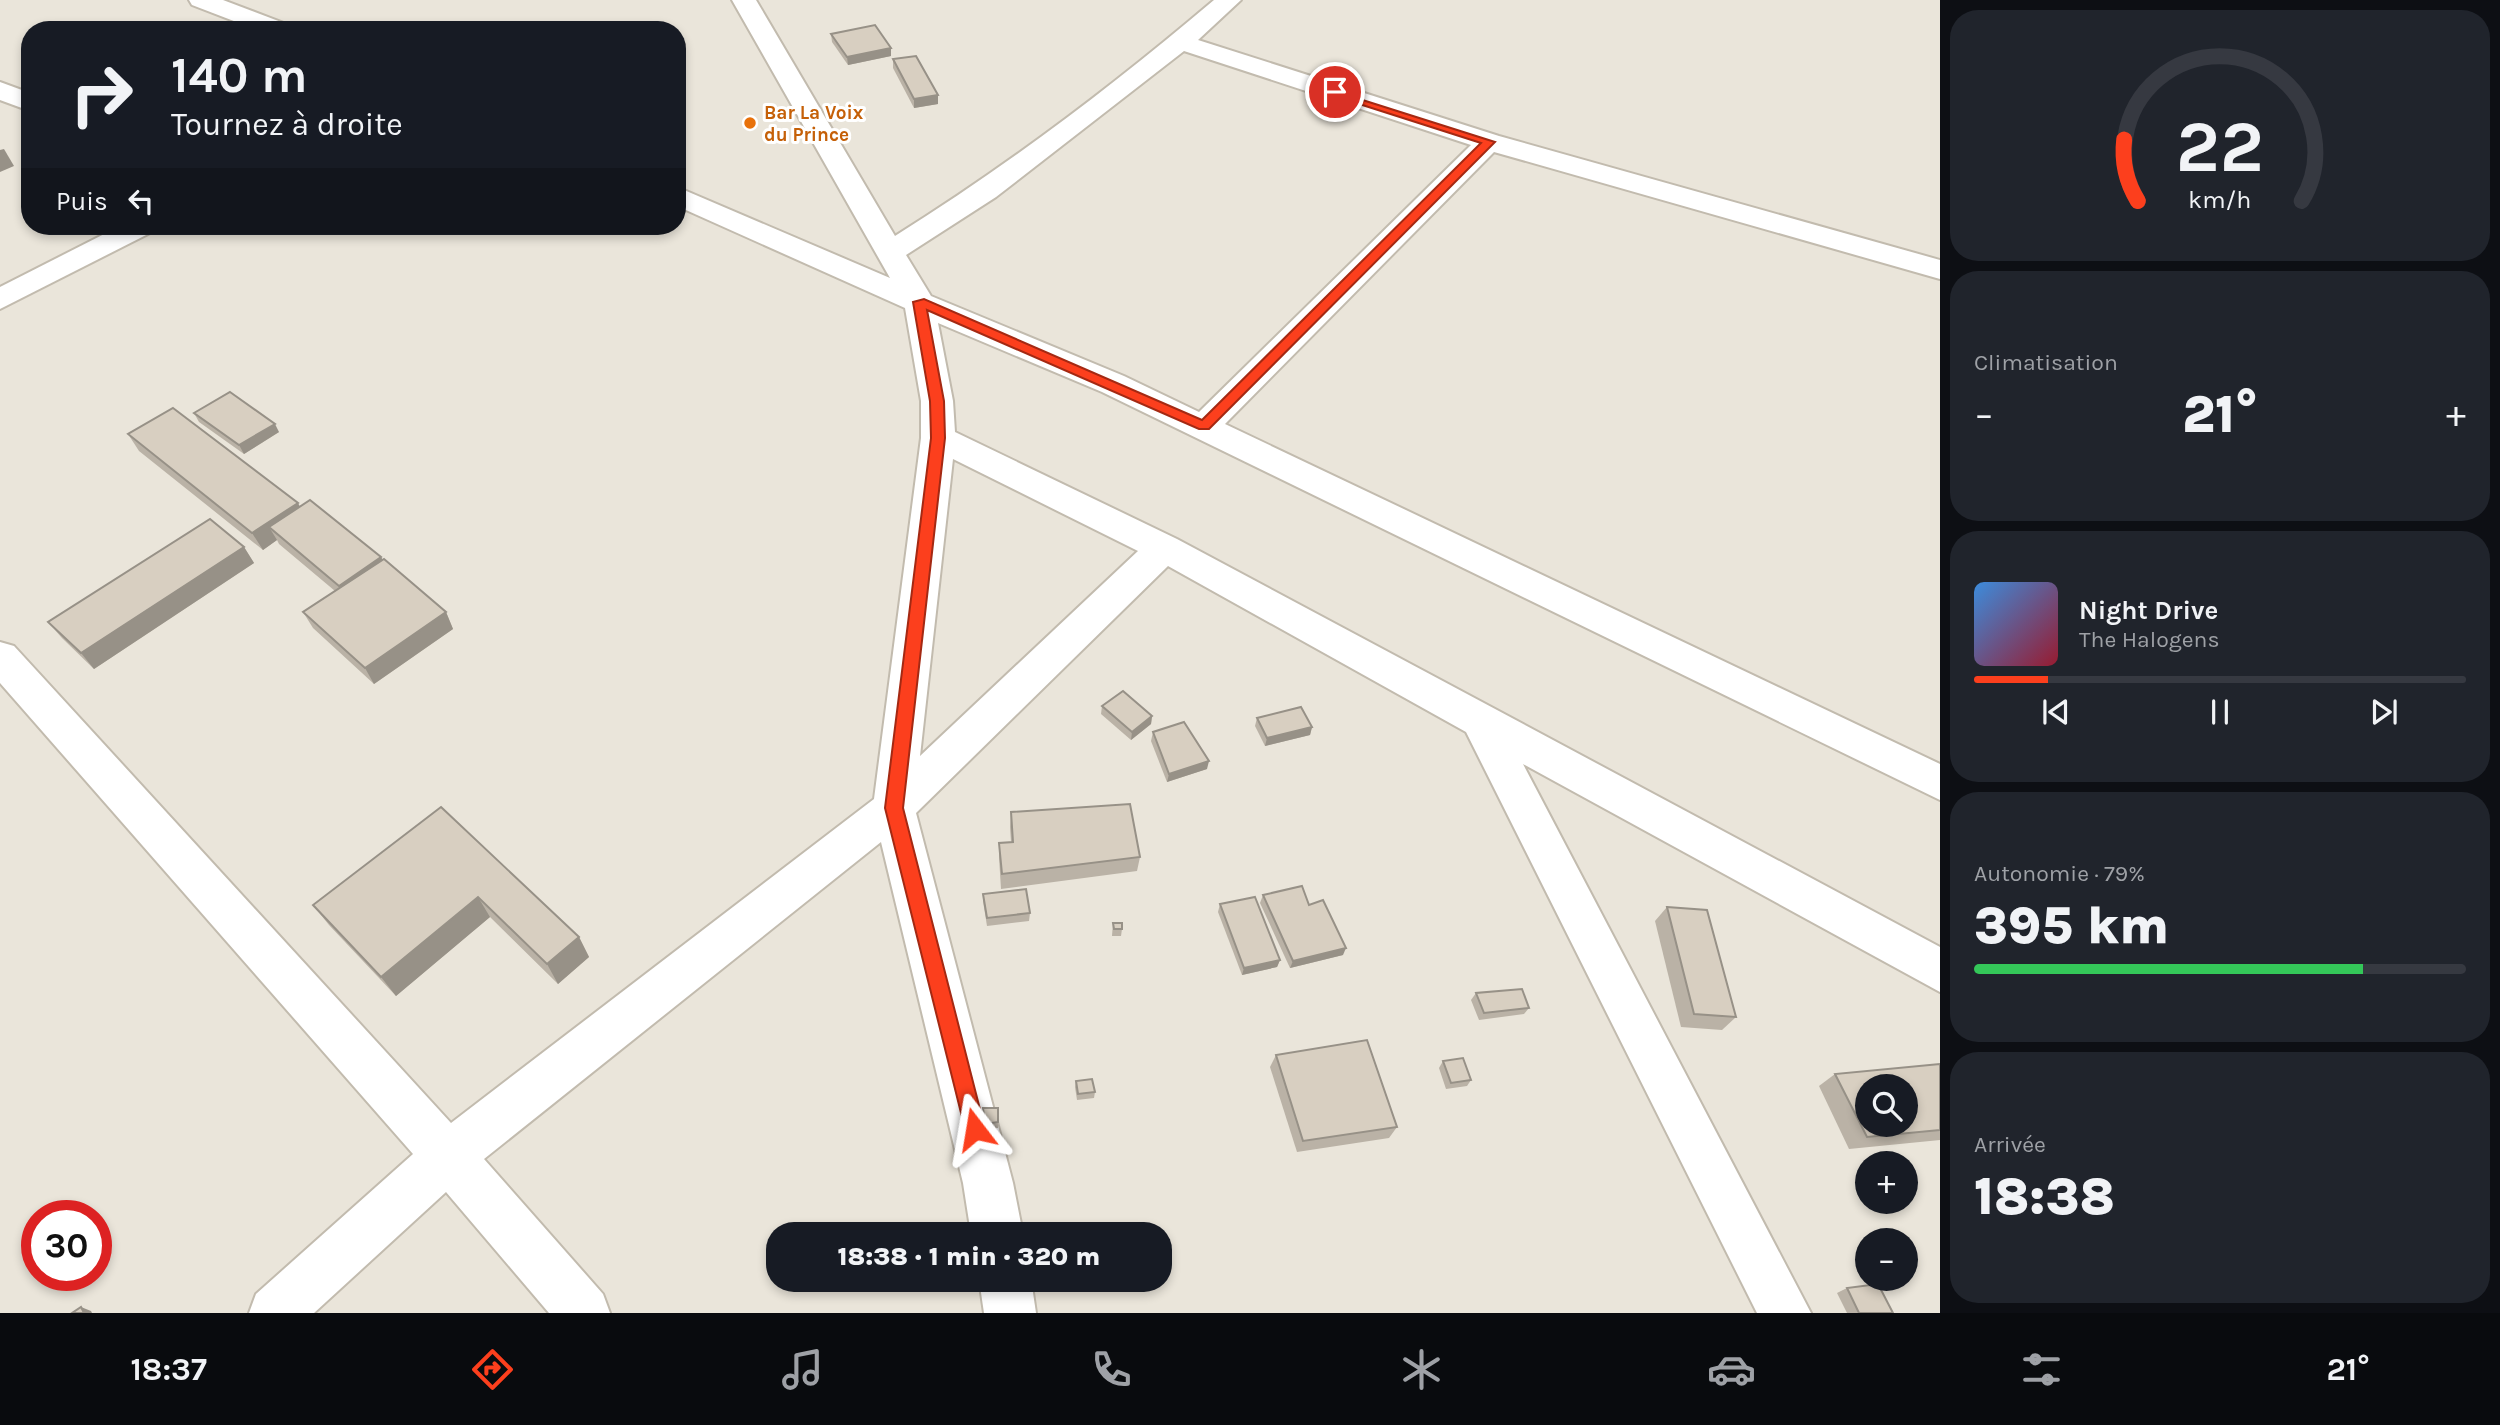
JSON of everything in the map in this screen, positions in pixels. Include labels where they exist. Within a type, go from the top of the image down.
[{"type":"street","points":[[201,0],[256,21]]},
{"type":"street","points":[[744,0],[919,302],[937,401],[938,438],[894,808],[988,1182],[995,1222]]},
{"type":"street","points":[[890,253],[986,191],[1180,42],[1229,0]]},
{"type":"street","points":[[1180,42],[1489,142],[1940,270]]},
{"type":"street","points":[[0,90],[21,99]]},
{"type":"street","points":[[1204,426],[1489,142]]},
{"type":"street","points":[[686,199],[1204,426],[1940,783]]},
{"type":"street","points":[[0,299],[124,235]]},
{"type":"street","points":[[938,438],[1164,548],[1940,971]]},
{"type":"street","points":[[275,1313],[448,1156],[894,808],[1164,548]]},
{"type":"street","points":[[0,657],[448,1156],[584,1313]]},
{"type":"street","points":[[1480,722],[1785,1313]]},
{"type":"street","points":[[1007,1292],[1010,1313]]},
{"type":"shaded area","points":[[0,0],[1940,0],[1940,1313],[0,1313]]},
{"type":"building","points":[[875,25],[891,48],[847,57],[831,34]]},
{"type":"building","points":[[916,56],[938,95],[914,99],[893,59]]},
{"type":"building","points":[[230,392],[275,424],[239,445],[194,413]]},
{"type":"building","points":[[173,408],[298,503],[252,533],[128,434]]},
{"type":"building","points":[[310,500],[381,557],[339,586],[269,527]]},
{"type":"building","points":[[210,519],[244,547],[81,653],[48,622]]},
{"type":"building","points":[[384,559],[446,612],[365,668],[303,612]]},
{"type":"building","points":[[1123,691],[1152,716],[1132,732],[1102,706]]},
{"type":"building","points":[[1301,707],[1312,727],[1267,738],[1257,718]]},
{"type":"building","points":[[1184,722],[1209,761],[1169,774],[1153,732]]},
{"type":"building","points":[[1130,804],[1140,857],[1002,874],[999,843],[1013,842],[1011,812]]},
{"type":"building","points":[[441,807],[579,937],[547,964],[478,897],[381,977],[313,905]]},
{"type":"building","points":[[1302,886],[1309,905],[1323,900],[1346,948],[1293,961],[1263,895]]},
{"type":"building","points":[[1026,889],[1030,913],[987,918],[983,894]]},
{"type":"building","points":[[1255,897],[1280,960],[1244,968],[1220,904]]},
{"type":"building","points":[[1667,907],[1707,910],[1736,1017],[1694,1014]]},
{"type":"building","points":[[1113,923],[1122,923],[1122,929],[1114,929]]},
{"type":"building","points":[[1522,989],[1529,1008],[1484,1013],[1476,993]]},
{"type":"building","points":[[1367,1040],[1397,1127],[1303,1141],[1276,1055]]},
{"type":"building","points":[[1463,1058],[1471,1080],[1451,1083],[1443,1061]]},
{"type":"building","points":[[1940,1064],[1940,1130],[1918,1132],[1918,1074],[1855,1074],[1855,1113],[1835,1074]]},
{"type":"building","points":[[1092,1079],[1095,1092],[1078,1094],[1076,1081]]},
{"type":"building","points":[[983,1108],[998,1108],[998,1122],[985,1124]]},
{"type":"building","points":[[1855,1287],[1855,1291],[1882,1291],[1893,1313],[1859,1313],[1847,1288]]},
{"type":"building","points":[[81,1307],[84,1313],[72,1313]]},
{"type":"place","name":"Bar La Voix du Prince","points":[[750,123]]},
{"type":"route","points":[[975,1129],[894,808],[938,438],[937,401],[919,302],[1026,350],[1113,384],[1204,426],[1489,142],[1335,92]]}]
